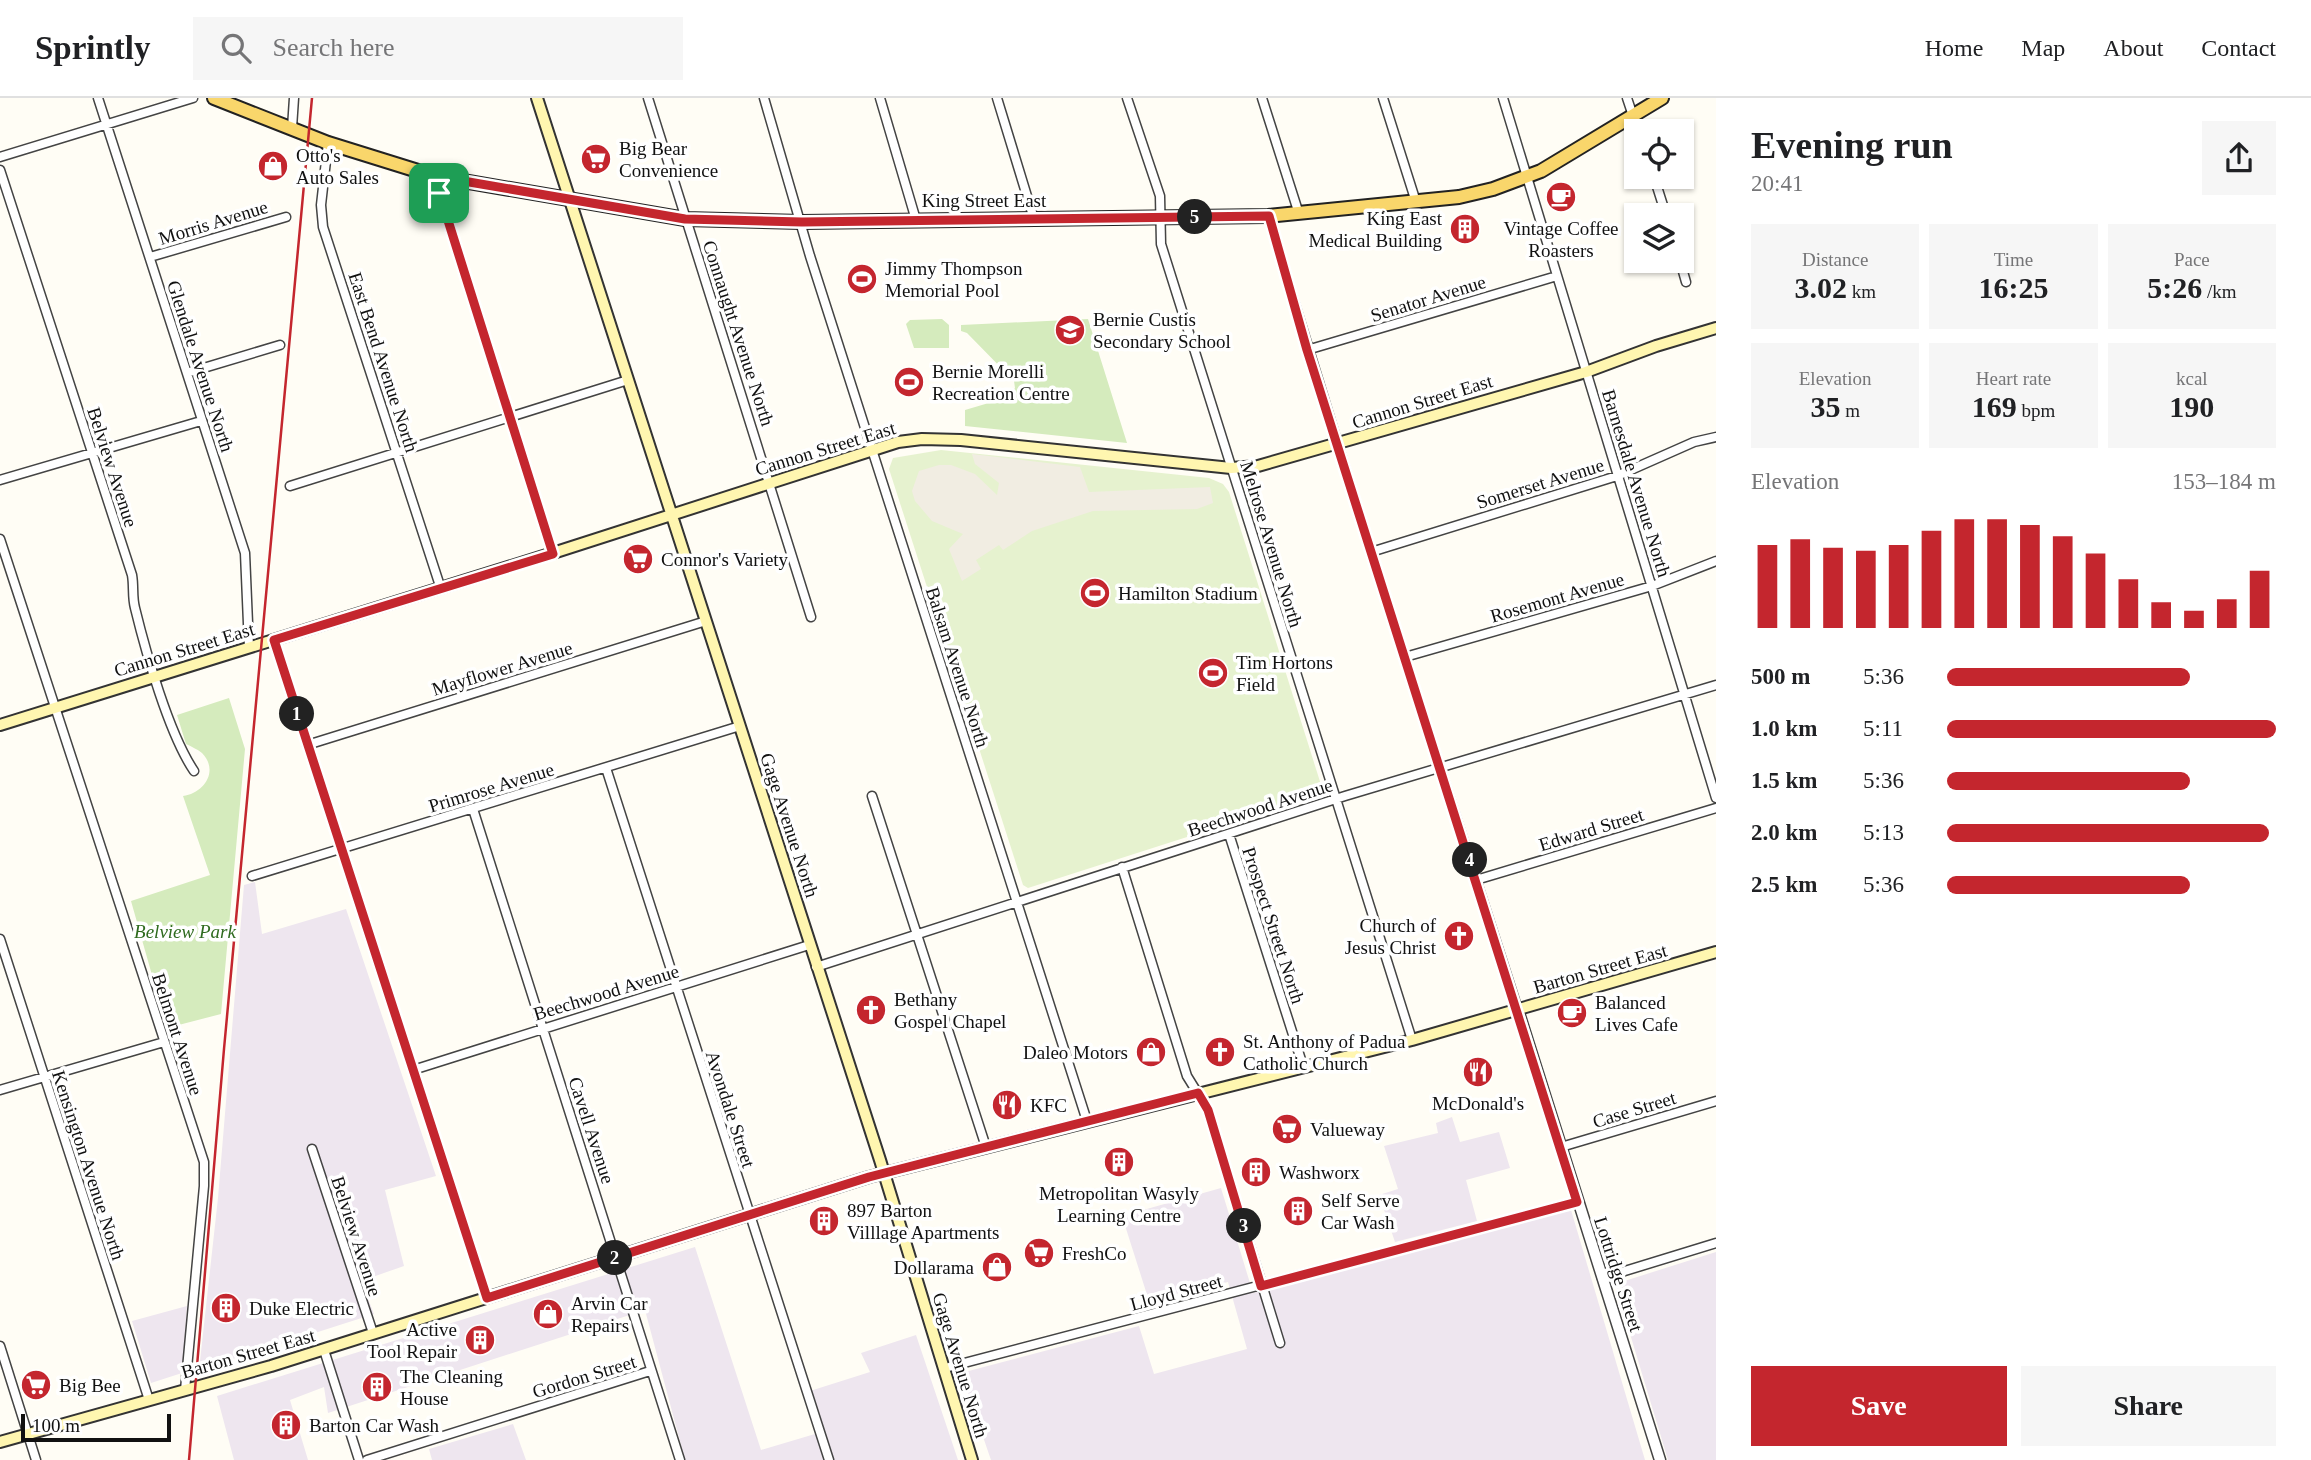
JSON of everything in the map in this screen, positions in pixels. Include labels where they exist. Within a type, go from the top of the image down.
[{"type":"main road","name":"King Street East","points":[[214,98],[328,143],[434,176],[685,219],[802,222],[1269,216],[1469,195],[1529,177],[1662,98]]},
{"type":"main road","name":"Gage Avenue North","points":[[537,98],[883,1173],[972,1460]]},
{"type":"main road","name":"Cannon Street East","points":[[0,725],[553,554],[872,449],[922,439],[961,440],[1231,468],[1271,464],[1586,372],[1656,346],[1716,328]]},
{"type":"main road","name":"Barton Street East","points":[[0,1442],[324,1350],[883,1173],[1412,1040],[1716,952]]},
{"type":"street","name":"Glendale Avenue North","points":[[97,98],[245,552],[249,648]]},
{"type":"street","points":[[0,157],[193,98]]},
{"type":"street","points":[[292,128],[294,98]]},
{"type":"street","name":"Connaught Avenue North","points":[[648,98],[811,617]]},
{"type":"street","name":"Balsam Avenue North","points":[[764,98],[872,449],[1087,1121]]},
{"type":"street","points":[[880,98],[916,219]]},
{"type":"street","points":[[997,98],[1034,219]]},
{"type":"street","name":"Melrose Avenue North","points":[[1127,98],[1160,196],[1161,244],[1412,1040]]},
{"type":"street","points":[[1262,98],[1299,214]]},
{"type":"street","points":[[1382,98],[1416,202]]},
{"type":"street","name":"Barnesdale Avenue North","points":[[1503,98],[1716,798]]},
{"type":"street","points":[[1627,98],[1634,119]]},
{"type":"street","name":"East Bend Avenue North","points":[[328,143],[321,205],[323,227],[441,589]]},
{"type":"street","name":"Belview Avenue","points":[[0,170],[132,575],[134,606],[156,676],[181,752],[194,771]]},
{"type":"street","points":[[434,176],[553,554]]},
{"type":"street","name":"Lottridge Street","points":[[1269,216],[1307,350],[1660,1460]]},
{"type":"street","name":"Morris Avenue","points":[[150,257],[286,217]]},
{"type":"street","points":[[1683,273],[1686,282]]},
{"type":"street","name":"Senator Avenue","points":[[1307,350],[1557,276]]},
{"type":"street","points":[[187,373],[280,345]]},
{"type":"street","points":[[290,486],[628,380]]},
{"type":"street","points":[[0,480],[201,421]]},
{"type":"street","name":"Somerset Avenue","points":[[1371,552],[1618,476],[1694,442],[1716,437]]},
{"type":"street","name":"Belmont Avenue","points":[[0,539],[204,1162],[185,1390]]},
{"type":"street","name":"Rosemont Avenue","points":[[1405,657],[1652,586],[1716,562]]},
{"type":"street","name":"Mayflower Avenue","points":[[307,745],[706,621]]},
{"type":"street","points":[[274,640],[487,1298]]},
{"type":"street","name":"Beechwood Avenue","points":[[816,967],[1440,766],[1716,685]]},
{"type":"street","name":"Primrose Avenue","points":[[251,876],[740,726]]},
{"type":"street","name":"Avondale Street","points":[[606,768],[829,1460]]},
{"type":"street","points":[[872,796],[986,1147]]},
{"type":"street","name":"Edward Street","points":[[1476,880],[1716,808]]},
{"type":"street","name":"Cavell Avenue","points":[[473,809],[680,1460]]},
{"type":"street","name":"Prospect Street North","points":[[1229,834],[1303,1066]]},
{"type":"street","points":[[1122,867],[1187,1076],[1208,1110],[1280,1343]]},
{"type":"street","name":"Kensington Avenue North","points":[[0,939],[149,1400]]},
{"type":"street","name":"Beechwood Avenue","points":[[413,1070],[809,945]]},
{"type":"street","points":[[0,1090],[164,1042]]},
{"type":"street","name":"Case Street","points":[[1561,1147],[1716,1101]]},
{"type":"street","name":"Belview Avenue","points":[[312,1149],[373,1333]]},
{"type":"street","name":"Lloyd Street","points":[[945,1368],[1577,1202]]},
{"type":"street","points":[[1602,1278],[1716,1243]]},
{"type":"street","points":[[0,1346],[36,1460]]},
{"type":"street","points":[[324,1350],[359,1460]]},
{"type":"street","name":"Gordon Street","points":[[367,1460],[650,1371]]},
{"type":"shaded area","points":[[972,454],[1080,467],[1089,492],[1210,487],[1213,503],[1197,509],[1093,511],[1032,531],[1003,550],[999,545],[976,560],[981,569],[962,581],[949,549],[963,534],[932,521],[915,501],[912,491],[919,471],[939,465],[951,465],[975,474],[997,495],[999,483],[975,464]]},
{"type":"shaded area","points":[[255,882],[262,934],[346,909],[436,1176],[385,1190],[404,1266],[361,1281],[374,1314],[199,1370],[218,1198],[244,885]]},
{"type":"shaded area","points":[[1452,1117],[1460,1142],[1499,1132],[1510,1168],[1466,1180],[1477,1221],[1395,1242],[1379,1195],[1398,1189],[1384,1146],[1438,1133],[1436,1123]]},
{"type":"shaded area","points":[[1221,1188],[1253,1293],[1571,1210],[1645,1460],[991,1460],[961,1373],[1139,1326],[1154,1374],[1247,1349],[1228,1282],[1149,1301],[1122,1216]]},
{"type":"shaded area","points":[[695,1247],[761,1450],[825,1431],[810,1391],[870,1372],[861,1353],[916,1335],[958,1460],[685,1460],[645,1310],[328,1413],[324,1387],[290,1400],[308,1460],[234,1460],[217,1396]]},
{"type":"shaded area","points":[[1716,1252],[1716,1460],[1668,1460],[1615,1284]]},
{"type":"shaded area","points":[[187,1306],[182,1373],[151,1383],[132,1321]]},
{"type":"shaded area","points":[[513,1424],[526,1460],[432,1460],[429,1449]]},
{"type":"green space","points":[[942,319],[949,325],[949,348],[914,348],[906,324],[910,320]]},
{"type":"green space","points":[[1088,319],[1127,443],[965,426],[965,410],[1009,397],[1015,388],[1014,381],[967,333],[961,331],[961,325]]},
{"type":"green space","name":"Hamilton Stadium","points":[[941,450],[1209,478],[1223,484],[1229,492],[1322,788],[1318,795],[1028,888],[1023,885],[889,469],[893,458]]},
{"type":"green space","name":"Belview Park","points":[[229,698],[245,749],[221,1014],[167,1028],[131,901],[210,875],[183,796],[203,786],[207,780],[209,766],[202,753],[186,744],[177,715]]},
{"type":"railway","points":[[189,1460],[224,1049],[312,98]]},
{"type":"place","name":"Big Bear Convenience","points":[[596,159]]},
{"type":"place","name":"Otto's Auto Sales","points":[[273,166]]},
{"type":"place","name":"Vintage Coffee Roasters","points":[[1561,197]]},
{"type":"place","name":"King East Medical Building","points":[[1465,229]]},
{"type":"place","name":"Jimmy Thompson Memorial Pool","points":[[862,279]]},
{"type":"place","name":"Bernie Custis Secondary School","points":[[1070,330]]},
{"type":"place","name":"Bernie Morelli Recreation Centre","points":[[909,382]]},
{"type":"place","name":"Connor's Variety","points":[[638,559]]},
{"type":"place","name":"Hamilton Stadium","points":[[1095,593]]},
{"type":"place","name":"Tim Hortons Field","points":[[1213,673]]},
{"type":"place","name":"Church of Jesus Christ","points":[[1459,936]]},
{"type":"place","name":"Bethany Gospel Chapel","points":[[871,1010]]},
{"type":"place","name":"Balanced Lives Cafe","points":[[1572,1013]]},
{"type":"place","name":"Daleo Motors","points":[[1151,1052]]},
{"type":"place","name":"St. Anthony of Padua Catholic Church","points":[[1220,1052]]},
{"type":"place","name":"McDonald's","points":[[1478,1072]]},
{"type":"place","name":"KFC","points":[[1007,1105]]},
{"type":"place","name":"Valueway","points":[[1287,1129]]},
{"type":"place","name":"Metropolitan Wasyly Learning Centre","points":[[1119,1162]]},
{"type":"place","name":"Washworx","points":[[1256,1172]]},
{"type":"place","name":"Self Serve Car Wash","points":[[1298,1211]]},
{"type":"place","name":"897 Barton Villlage Apartments","points":[[824,1221]]},
{"type":"place","name":"FreshCo","points":[[1039,1253]]},
{"type":"place","name":"Dollarama","points":[[997,1267]]},
{"type":"place","name":"Duke Electric","points":[[226,1308]]},
{"type":"place","name":"Arvin Car Repairs","points":[[548,1314]]},
{"type":"place","name":"Active Tool Repair","points":[[480,1340]]},
{"type":"place","name":"Big Bee","points":[[36,1385]]},
{"type":"place","name":"The Cleaning House","points":[[377,1387]]},
{"type":"place","name":"Barton Car Wash","points":[[286,1425]]},
{"type":"route","points":[[434,176],[685,219],[802,222],[1269,216],[1307,350],[1339,444],[1577,1202],[1261,1286],[1208,1110],[1198,1093],[898,1168],[487,1298],[274,640],[553,554],[439,193],[434,176]]}]
